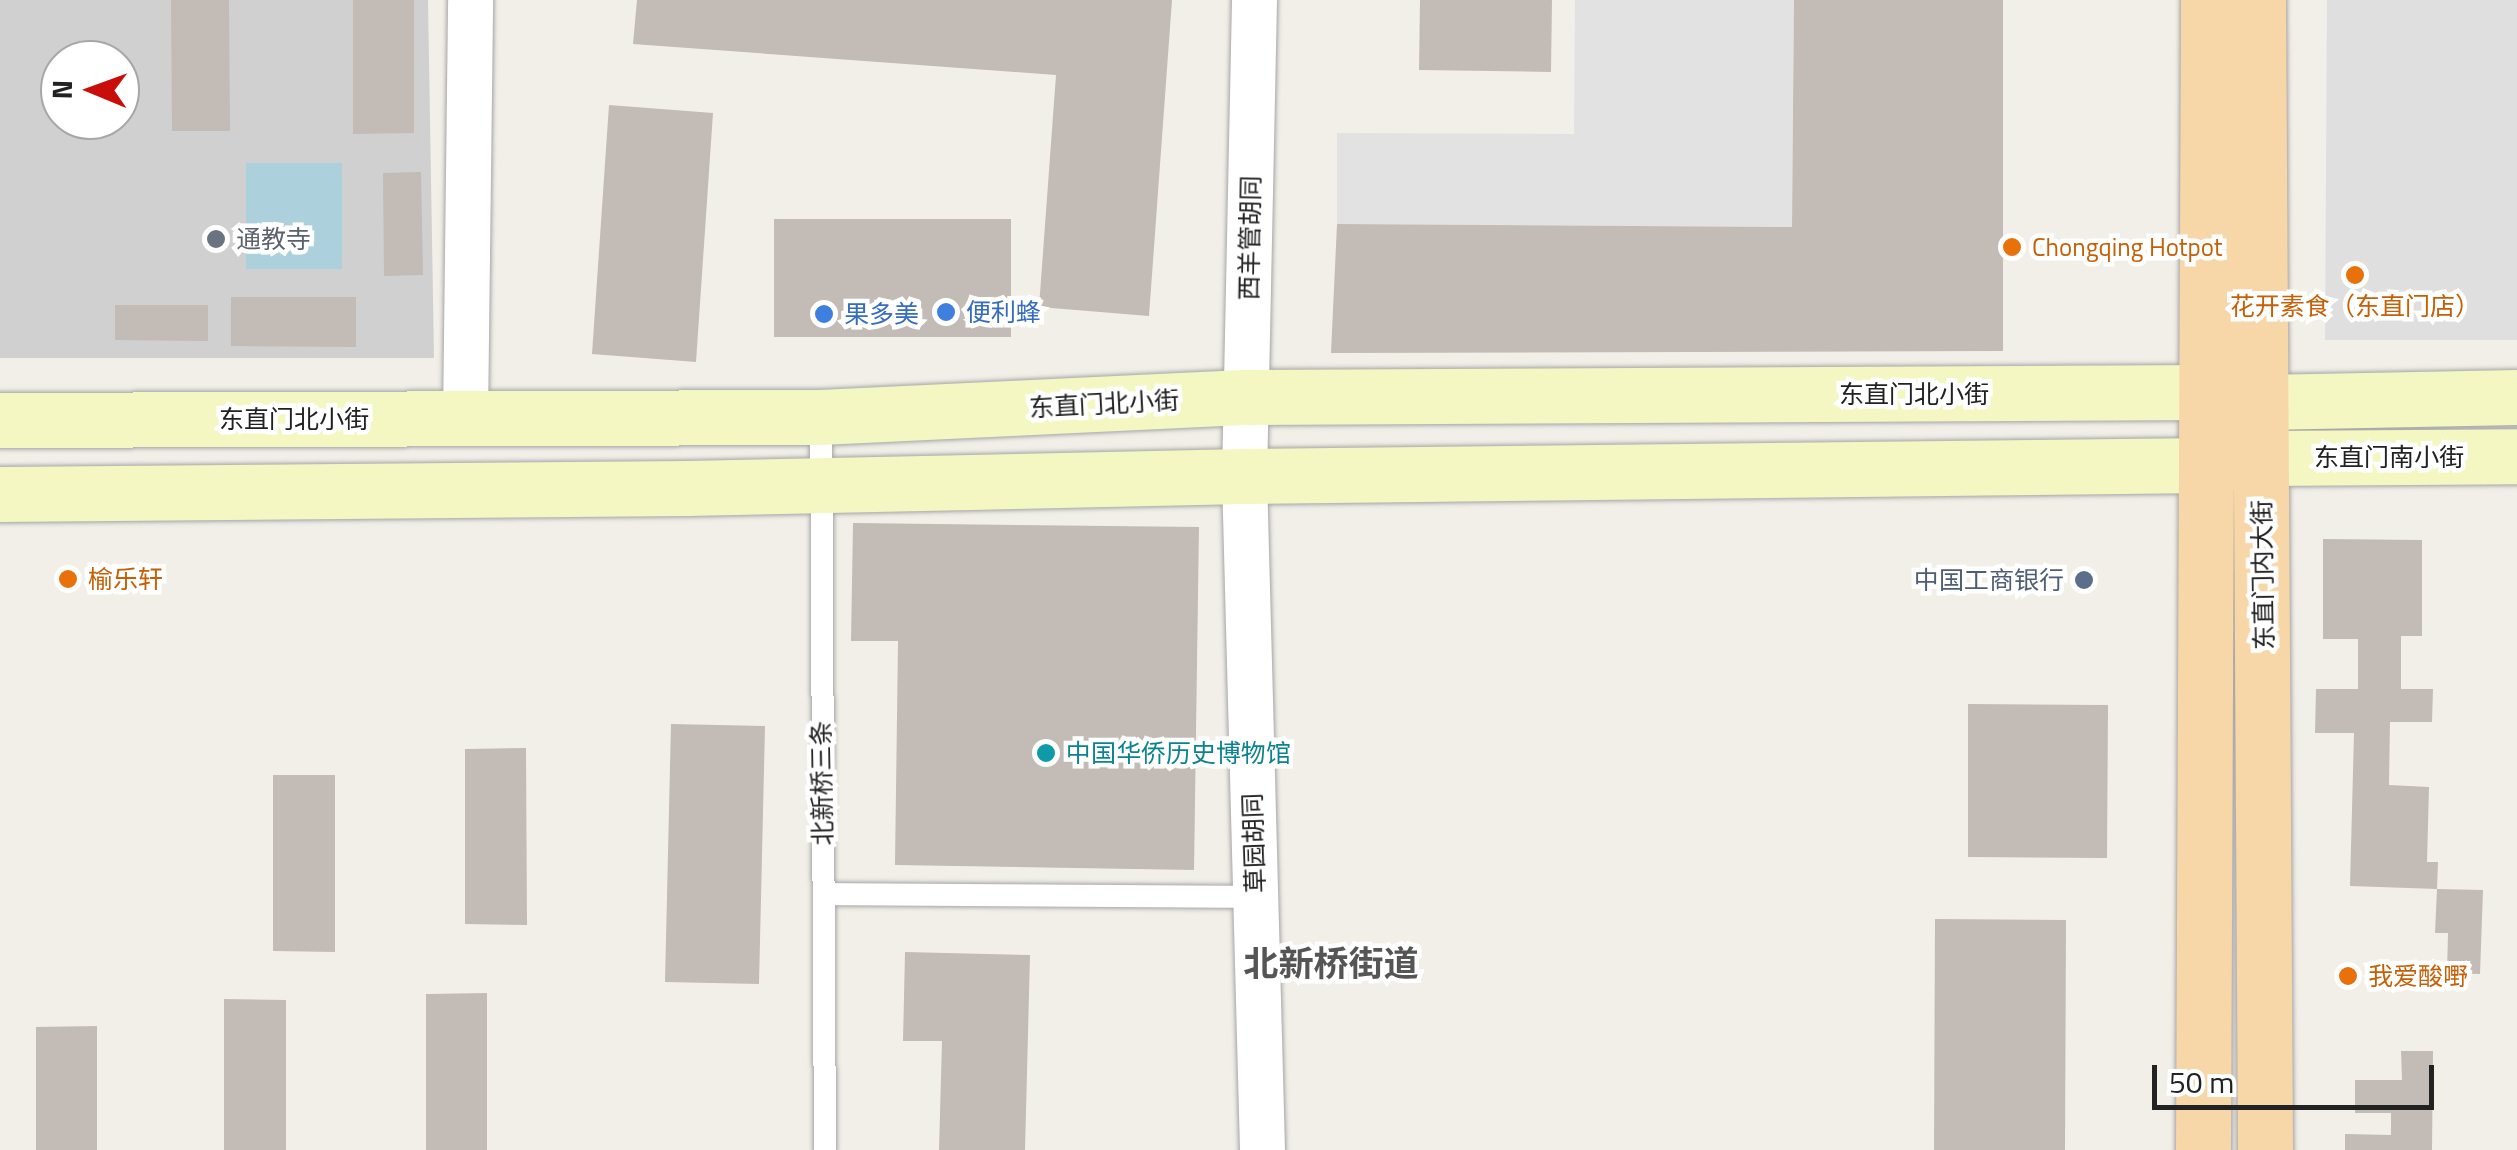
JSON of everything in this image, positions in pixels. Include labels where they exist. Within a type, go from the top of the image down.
[{"type":"main road","points":[[2204,1150],[2208,0]]},
{"type":"main road","name":"东直门内大街","points":[[2258,0],[2267,431],[2265,1150]]},
{"type":"main road","name":"东直门北小街","points":[[0,420],[821,417],[1248,397],[2208,392],[2267,431]]},
{"type":"main road","points":[[0,494],[2208,465],[2267,431],[2517,397]]},
{"type":"main road","name":"东直门南小街","points":[[2267,431],[2517,456]]},
{"type":"street","points":[[465,418],[470,0]]},
{"type":"street","name":"西羊管胡同","points":[[1244,476],[1254,0]]},
{"type":"street","name":"草园胡同","points":[[1244,476],[1262,1150]]},
{"type":"lane","name":"北新桥三条","points":[[821,417],[824,1150]]},
{"type":"lane","points":[[824,894],[1256,897]]},
{"type":"shaded area","name":"通教寺","points":[[0,0],[428,0],[434,358],[0,358]]},
{"type":"shaded area","points":[[1575,0],[1794,0],[1792,227],[1337,224],[1337,133],[1574,134]]},
{"type":"shaded area","points":[[2327,0],[2517,0],[2517,340],[2325,340]]},
{"type":"water","points":[[246,163],[342,163],[342,269],[246,269]]},
{"type":"building","points":[[171,0],[229,0],[230,131],[172,131]]},
{"type":"building","points":[[353,0],[414,0],[414,133],[353,134]]},
{"type":"building","points":[[637,0],[1172,0],[1149,316],[1039,307],[1056,75],[633,44]]},
{"type":"building","points":[[1420,0],[1552,0],[1551,72],[1419,70]]},
{"type":"building","points":[[1794,0],[2003,0],[2003,351],[1331,353],[1337,224],[1792,227]]},
{"type":"building","points":[[609,105],[713,113],[696,362],[592,354]]},
{"type":"building","points":[[421,172],[423,275],[384,276],[383,173]]},
{"type":"building","points":[[774,219],[1011,219],[1011,337],[774,337]]},
{"type":"building","points":[[231,297],[356,297],[356,347],[231,346]]},
{"type":"building","points":[[115,305],[208,305],[208,341],[115,340]]},
{"type":"building","name":"中国华侨历史博物馆","points":[[853,523],[1199,527],[1194,870],[895,865],[898,641],[851,641]]},
{"type":"building","points":[[2323,539],[2422,540],[2422,636],[2401,636],[2401,689],[2433,689],[2432,722],[2390,722],[2389,785],[2429,787],[2427,862],[2438,862],[2437,889],[2350,886],[2354,733],[2315,733],[2316,689],[2358,689],[2358,639],[2323,639]]},
{"type":"building","points":[[1968,704],[2108,705],[2107,858],[1968,857]]},
{"type":"building","points":[[671,724],[765,726],[759,984],[665,982]]},
{"type":"building","points":[[526,748],[527,925],[465,924],[465,749]]},
{"type":"building","points":[[273,775],[335,775],[335,952],[273,951]]},
{"type":"building","points":[[2437,889],[2483,890],[2480,974],[2447,973],[2448,933],[2435,933]]},
{"type":"building","points":[[1935,919],[2066,920],[2065,1150],[1934,1150]]},
{"type":"building","points":[[905,952],[1030,955],[1025,1150],[939,1150],[942,1041],[903,1041]]},
{"type":"building","points":[[487,993],[487,1150],[426,1150],[426,994]]},
{"type":"building","points":[[224,999],[286,1000],[286,1150],[224,1150]]},
{"type":"building","points":[[97,1026],[97,1150],[36,1150],[36,1027]]},
{"type":"building","points":[[2401,1051],[2433,1051],[2432,1150],[2345,1150],[2345,1134],[2391,1135],[2391,1113],[2355,1113],[2355,1080],[2402,1080]]},
{"type":"place","name":"通教寺","points":[[216,239]]},
{"type":"place","name":"Chongqing Hotpot","points":[[2012,247]]},
{"type":"place","name":"花开素食（东直门店）","points":[[2355,275]]},
{"type":"place","name":"便利蜂","points":[[946,312]]},
{"type":"place","name":"果多美","points":[[824,314]]},
{"type":"place","name":"榆乐轩","points":[[68,579]]},
{"type":"place","name":"中国工商银行","points":[[2084,580]]},
{"type":"place","name":"中国华侨历史博物馆","points":[[1046,753]]},
{"type":"place","name":"我爱酸嘢","points":[[2348,976]]},
{"type":"district","name":"北新桥街道","points":[[1331,963]]}]
